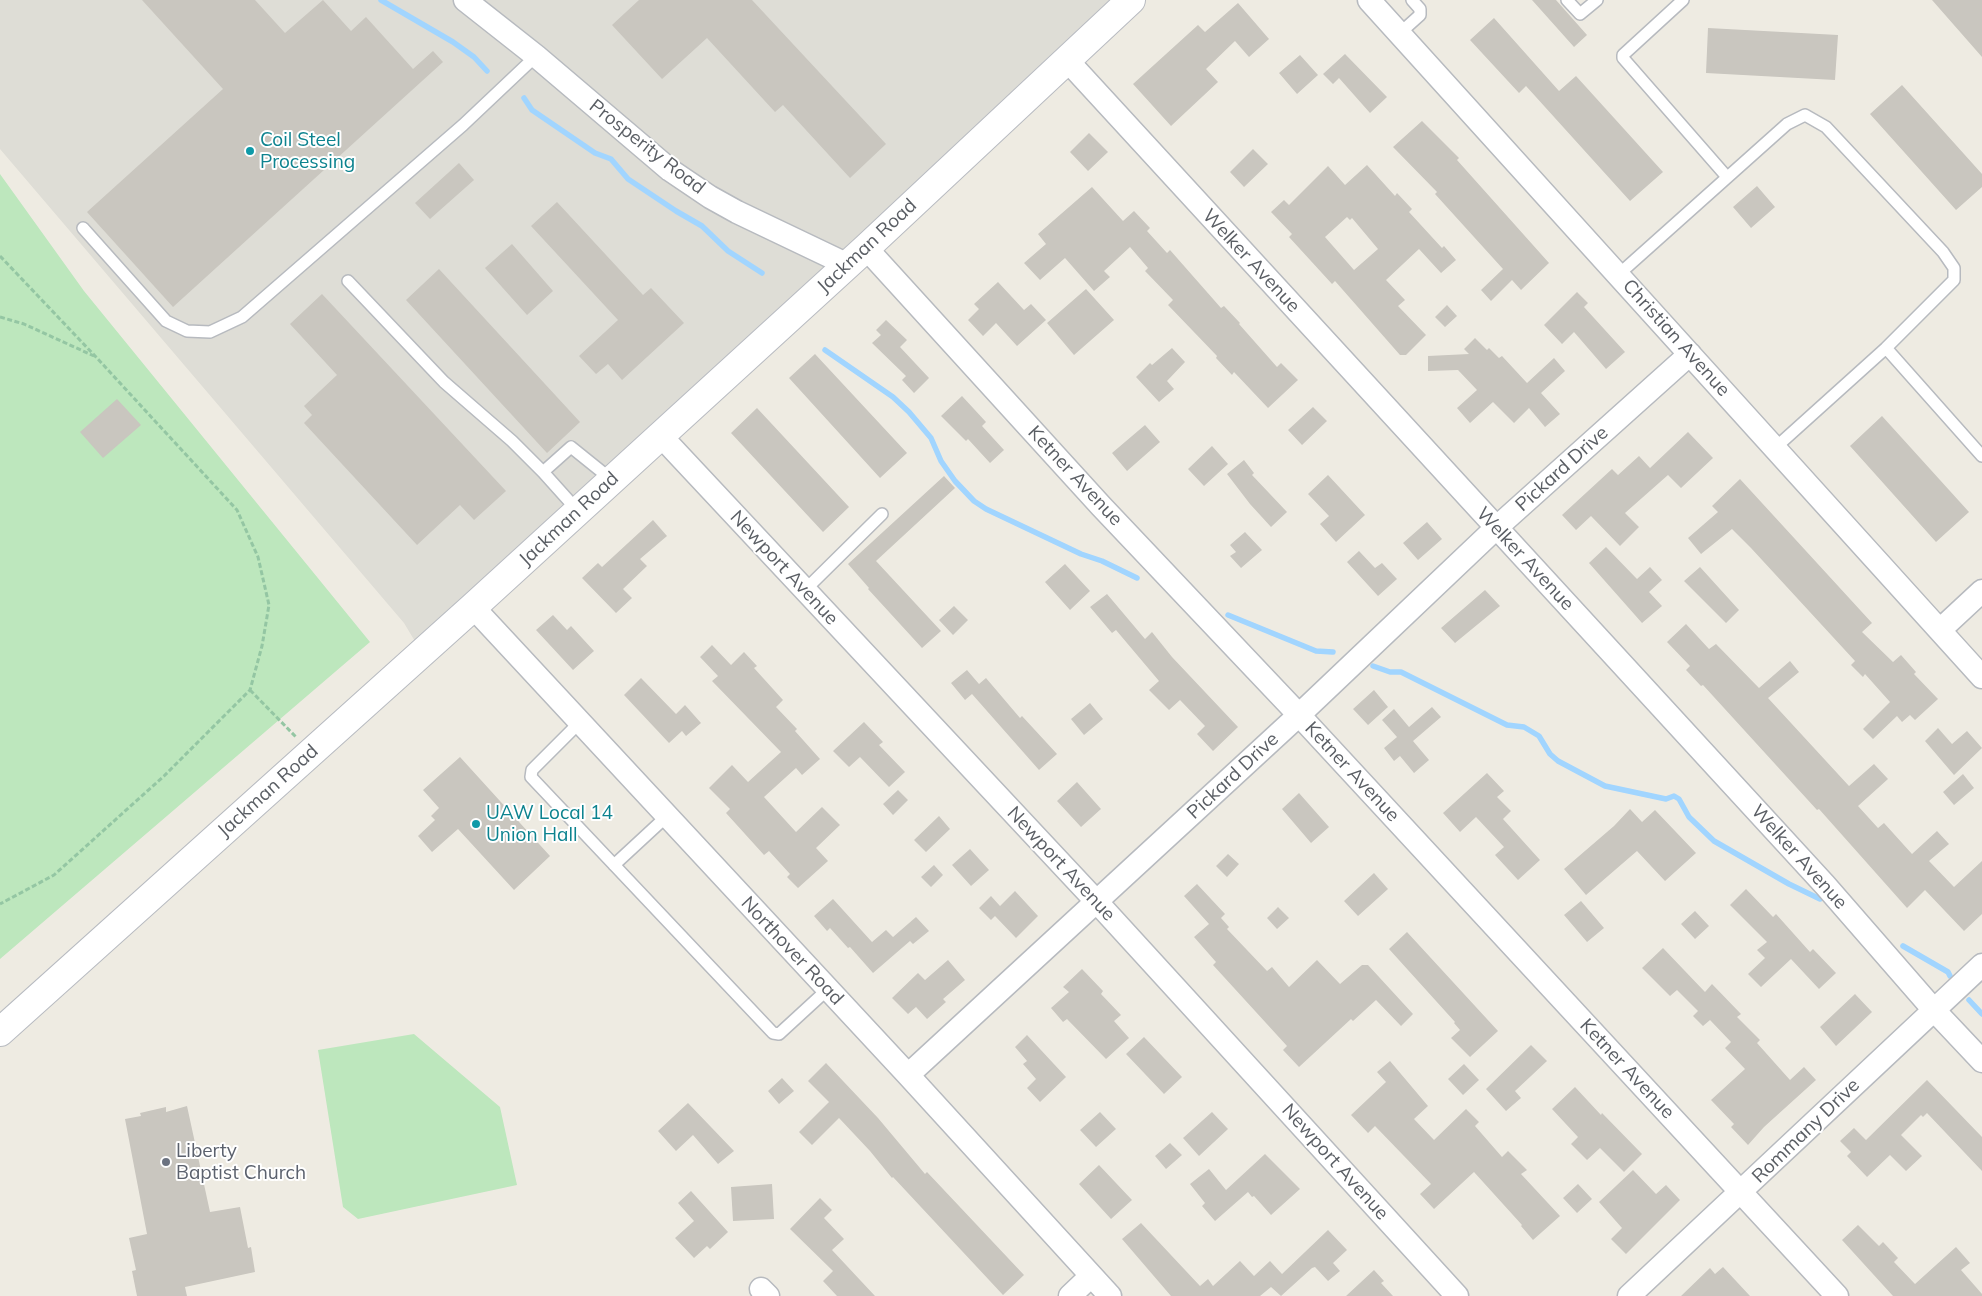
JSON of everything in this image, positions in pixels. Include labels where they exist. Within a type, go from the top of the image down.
[{"type":"main road","name":"Jackman Road","points":[[0,1032],[473,607],[857,256],[1131,0]]},
{"type":"street","name":"Prosperity Road","points":[[465,0],[536,56],[670,170],[694,186],[737,212],[857,256]]},
{"type":"street","name":"Christian Avenue","points":[[1369,0],[1982,677]]},
{"type":"street","name":"Welker Avenue","points":[[1066,60],[1825,885],[1933,1009],[1982,1061]]},
{"type":"street","name":"Ketner Avenue","points":[[857,256],[1101,506],[1299,715],[1837,1296]]},
{"type":"street","name":"Pickard Drive","points":[[908,1075],[1299,715],[1496,528],[1690,354]]},
{"type":"street","name":"Newport Avenue","points":[[660,435],[1096,902],[1457,1296]]},
{"type":"street","points":[[1940,630],[1982,591]]},
{"type":"street","name":"Northover Road","points":[[473,607],[908,1075],[1110,1296]]},
{"type":"street","name":"Rommany Drive","points":[[1629,1296],[1982,965]]},
{"type":"street","points":[[1070,1296],[1091,1276]]},
{"type":"lane","points":[[1400,33],[1420,14],[1420,9],[1412,0]]},
{"type":"lane","points":[[1567,0],[1580,14],[1597,0]]},
{"type":"lane","points":[[1683,0],[1623,54],[1623,58],[1727,177]]},
{"type":"lane","points":[[83,228],[166,321],[187,331],[210,332],[242,317],[463,125],[536,56]]},
{"type":"lane","points":[[1618,275],[1787,124],[1805,116],[1826,128],[1943,252],[1954,268],[1954,280],[1886,348],[1775,448]]},
{"type":"lane","points":[[348,281],[444,382],[512,441],[578,511]]},
{"type":"lane","points":[[1886,348],[1982,456]]},
{"type":"lane","points":[[543,472],[571,447],[612,480]]},
{"type":"lane","points":[[805,590],[882,514]]},
{"type":"lane","points":[[580,722],[532,770],[531,777],[773,1033],[779,1034],[828,989]]},
{"type":"lane","points":[[614,865],[667,816]]},
{"type":"path","points":[[0,256],[96,356],[237,510],[258,557],[269,605],[262,646],[250,690],[164,776],[54,875],[0,904]]},
{"type":"path","points":[[0,317],[24,324],[96,356]]},
{"type":"path","points":[[250,690],[311,752]]},
{"type":"shaded area","points":[[0,0],[1132,0],[422,653],[404,623],[0,149]]},
{"type":"green space","points":[[0,174],[84,291],[370,642],[0,959]]},
{"type":"green space","points":[[414,1034],[500,1107],[517,1185],[358,1219],[343,1207],[318,1050]]},
{"type":"building","name":"Coil Steel Processing","points":[[142,0],[255,0],[285,33],[323,0],[351,31],[366,17],[413,69],[433,51],[443,62],[173,307],[87,212],[223,89]]},
{"type":"building","points":[[639,0],[752,0],[886,144],[850,178],[783,105],[775,112],[707,38],[662,79],[612,25]]},
{"type":"building","points":[[1532,0],[1556,0],[1587,35],[1574,47]]},
{"type":"building","points":[[1932,0],[1982,0],[1982,57]]},
{"type":"building","points":[[1238,3],[1269,39],[1249,57],[1235,41],[1206,69],[1218,82],[1171,126],[1133,84],[1198,25],[1205,32]]},
{"type":"building","points":[[1494,18],[1559,91],[1576,76],[1663,172],[1630,201],[1526,86],[1519,93],[1470,40]]},
{"type":"building","points":[[1708,28],[1838,35],[1835,80],[1706,73]]},
{"type":"building","points":[[1345,54],[1387,97],[1370,113],[1339,78],[1333,84],[1323,74]]},
{"type":"building","points":[[1300,55],[1318,75],[1297,94],[1279,73]]},
{"type":"building","points":[[1902,85],[1982,174],[1982,187],[1956,210],[1870,114]]},
{"type":"building","points":[[1422,121],[1459,158],[1457,160],[1549,263],[1521,290],[1512,280],[1491,301],[1481,290],[1503,269],[1435,194],[1437,192],[1393,147]]},
{"type":"building","points":[[1089,133],[1108,152],[1088,171],[1070,152]]},
{"type":"building","points":[[1253,149],[1268,164],[1244,187],[1230,172]]},
{"type":"building","points":[[459,163],[474,180],[430,219],[415,203]]},
{"type":"building","points":[[1367,165],[1395,196],[1397,193],[1412,209],[1409,212],[1442,248],[1444,246],[1456,260],[1441,273],[1419,249],[1386,280],[1405,300],[1398,306],[1426,335],[1406,355],[1400,355],[1335,281],[1332,284],[1289,237],[1292,234],[1271,212],[1284,200],[1289,205],[1328,166],[1345,185]],"holes":[[[1347,217],[1350,220],[1352,218],[1378,249],[1354,270],[1325,237]]]},
{"type":"building","points":[[1757,186],[1775,207],[1751,228],[1733,207]]},
{"type":"building","points":[[1092,187],[1123,221],[1134,211],[1150,228],[1147,231],[1167,253],[1170,250],[1221,308],[1224,306],[1240,323],[1277,367],[1281,363],[1298,380],[1268,408],[1234,372],[1232,375],[1216,358],[1217,356],[1168,305],[1173,300],[1145,271],[1148,268],[1130,247],[1104,271],[1110,277],[1094,291],[1065,258],[1040,280],[1024,263],[1046,244],[1038,234]]},
{"type":"building","points":[[557,202],[643,295],[651,288],[684,323],[622,380],[608,364],[596,374],[579,356],[618,320],[531,226]]},
{"type":"building","points":[[512,244],[553,291],[527,315],[485,268]]},
{"type":"building","points":[[439,269],[580,422],[547,453],[406,300]]},
{"type":"building","points":[[998,282],[1024,310],[1031,304],[1046,320],[1017,346],[996,323],[983,336],[968,320],[979,309],[974,304]]},
{"type":"building","points":[[1086,289],[1114,320],[1074,355],[1047,323]]},
{"type":"building","points":[[1577,292],[1588,303],[1584,307],[1625,352],[1606,369],[1574,332],[1562,344],[1544,325]]},
{"type":"building","points":[[322,294],[506,491],[474,520],[460,505],[417,545],[304,423],[312,415],[304,406],[337,375],[290,324]]},
{"type":"building","points":[[1447,305],[1457,316],[1445,327],[1435,317]]},
{"type":"building","points":[[886,320],[907,340],[900,347],[929,378],[914,393],[902,380],[906,376],[872,343],[881,335],[876,330]]},
{"type":"building","points":[[1475,338],[1487,350],[1489,348],[1499,358],[1502,356],[1527,383],[1554,358],[1565,371],[1541,393],[1560,414],[1545,427],[1529,408],[1514,423],[1493,402],[1470,423],[1457,408],[1477,390],[1458,370],[1428,371],[1428,356],[1469,354],[1464,349]]},
{"type":"building","points":[[1172,348],[1185,362],[1167,381],[1174,389],[1159,402],[1136,377],[1150,363],[1152,365]]},
{"type":"building","points":[[815,354],[907,453],[880,478],[789,378]]},
{"type":"building","points":[[962,396],[986,422],[982,426],[1004,450],[990,463],[968,439],[966,441],[941,416]]},
{"type":"building","points":[[117,399],[141,425],[103,458],[80,432]]},
{"type":"building","points":[[1313,407],[1327,421],[1302,445],[1288,430]]},
{"type":"building","points":[[757,408],[849,507],[823,532],[731,433]]},
{"type":"building","points":[[1882,416],[1969,512],[1936,542],[1850,446]]},
{"type":"building","points":[[1145,425],[1160,442],[1127,471],[1112,453]]},
{"type":"building","points":[[1688,432],[1713,458],[1681,488],[1668,475],[1625,513],[1639,527],[1620,546],[1591,516],[1576,530],[1562,515],[1612,469],[1618,475],[1639,456],[1650,468]]},
{"type":"building","points":[[1212,446],[1228,464],[1204,486],[1188,469]]},
{"type":"building","points":[[1244,460],[1254,473],[1252,475],[1287,512],[1271,527],[1227,474]]},
{"type":"building","points":[[1328,475],[1365,515],[1336,542],[1320,524],[1329,516],[1308,494]]},
{"type":"building","points":[[944,476],[955,488],[876,561],[941,631],[922,648],[868,589],[848,564]]},
{"type":"building","points":[[1740,479],[1872,623],[1862,632],[1893,662],[1901,655],[1916,672],[1914,674],[1938,699],[1915,720],[1910,715],[1902,722],[1897,716],[1873,739],[1863,729],[1890,702],[1865,674],[1863,677],[1851,665],[1855,661],[1751,548],[1732,529],[1701,554],[1688,538],[1718,512],[1712,506]]},
{"type":"building","points":[[653,520],[667,536],[640,559],[647,566],[623,589],[632,598],[616,613],[582,578],[598,563],[602,567]]},
{"type":"building","points":[[1427,522],[1442,539],[1418,560],[1403,543]]},
{"type":"building","points":[[1245,532],[1262,550],[1241,568],[1230,556],[1236,552],[1230,545]]},
{"type":"building","points":[[1606,547],[1637,579],[1650,567],[1662,580],[1649,592],[1662,606],[1642,623],[1589,563]]},
{"type":"building","points":[[1359,551],[1375,568],[1382,563],[1397,579],[1378,596],[1347,562]]},
{"type":"building","points":[[1065,564],[1090,591],[1070,610],[1045,582]]},
{"type":"building","points":[[1700,567],[1739,610],[1726,623],[1684,581]]},
{"type":"building","points":[[1485,590],[1500,606],[1455,643],[1441,628]]},
{"type":"building","points":[[1107,594],[1145,639],[1152,632],[1172,657],[1238,727],[1213,751],[1197,734],[1205,726],[1180,700],[1169,710],[1149,690],[1159,681],[1116,630],[1112,633],[1090,607]]},
{"type":"building","points":[[954,606],[968,620],[953,635],[939,620]]},
{"type":"building","points":[[553,615],[567,630],[571,626],[594,651],[573,670],[536,630]]},
{"type":"building","points":[[1686,624],[1709,649],[1716,644],[1759,688],[1790,661],[1799,672],[1768,698],[1849,786],[1874,764],[1888,779],[1858,806],[1878,828],[1884,823],[1912,854],[1937,831],[1949,844],[1929,861],[1954,887],[1982,861],[1982,914],[1964,931],[1925,890],[1907,908],[1819,809],[1817,810],[1703,685],[1701,686],[1686,670],[1690,666],[1667,642]]},
{"type":"building","points":[[712,645],[731,665],[744,652],[757,666],[754,668],[783,700],[776,707],[797,729],[795,731],[820,759],[802,775],[796,768],[764,797],[796,832],[822,807],[840,825],[816,848],[828,861],[798,888],[787,877],[790,874],[769,851],[764,855],[726,813],[730,809],[709,788],[732,765],[748,782],[781,752],[712,681],[718,676],[700,657]]},
{"type":"building","points":[[967,670],[979,684],[986,678],[1020,718],[1022,716],[1057,754],[1039,770],[972,694],[965,700],[951,683]]},
{"type":"building","points":[[641,678],[676,714],[685,705],[701,723],[686,736],[682,731],[669,743],[624,695]]},
{"type":"building","points":[[1374,690],[1388,707],[1368,725],[1353,709]]},
{"type":"building","points":[[1090,703],[1103,719],[1084,735],[1071,719]]},
{"type":"building","points":[[1432,707],[1441,717],[1413,741],[1429,760],[1414,773],[1400,756],[1394,761],[1384,748],[1397,737],[1382,720],[1394,709],[1409,727]]},
{"type":"building","points":[[864,722],[883,742],[879,745],[905,772],[889,787],[860,757],[849,767],[833,751]]},
{"type":"building","points":[[1938,728],[1952,744],[1967,731],[1982,748],[1954,775],[1925,741]]},
{"type":"building","name":"UAW Local 14 Union Hall","points":[[460,757],[550,856],[514,890],[458,829],[432,852],[418,836],[435,820],[431,816],[439,808],[423,790]]},
{"type":"building","points":[[1487,773],[1504,791],[1497,797],[1511,811],[1503,819],[1540,860],[1518,880],[1495,855],[1504,847],[1476,817],[1460,832],[1443,813]]},
{"type":"building","points":[[1963,774],[1974,788],[1954,805],[1943,792]]},
{"type":"building","points":[[1077,782],[1101,809],[1081,827],[1057,801]]},
{"type":"building","points":[[898,790],[908,800],[893,815],[883,804]]},
{"type":"building","points":[[1299,793],[1329,827],[1311,843],[1282,809]]},
{"type":"building","points":[[1630,809],[1642,822],[1655,810],[1696,853],[1665,881],[1637,851],[1586,895],[1564,869],[1614,826]]},
{"type":"building","points":[[939,816],[950,829],[926,852],[914,840]]},
{"type":"building","points":[[970,849],[989,870],[971,886],[952,865]]},
{"type":"building","points":[[1228,854],[1239,864],[1227,877],[1216,866]]},
{"type":"building","points":[[934,865],[943,875],[931,887],[921,877]]},
{"type":"building","points":[[1374,873],[1388,889],[1358,916],[1344,901]]},
{"type":"building","points":[[1197,884],[1225,914],[1221,918],[1229,927],[1227,929],[1267,971],[1272,967],[1289,987],[1317,960],[1340,984],[1362,965],[1368,965],[1413,1014],[1401,1026],[1376,1000],[1353,1021],[1351,1019],[1299,1067],[1283,1050],[1287,1046],[1213,965],[1216,962],[1194,937],[1209,924],[1184,896]]},
{"type":"building","points":[[1746,889],[1773,917],[1776,914],[1810,952],[1813,949],[1836,973],[1819,989],[1791,959],[1761,987],[1748,974],[1765,958],[1757,950],[1767,942],[1730,905]]},
{"type":"building","points":[[1015,891],[1038,916],[1016,938],[995,916],[991,920],[979,908],[991,896],[1000,906]]},
{"type":"building","points":[[833,899],[872,942],[886,930],[893,937],[916,917],[929,931],[913,944],[910,941],[873,973],[850,947],[848,948],[830,928],[827,931],[814,916]]},
{"type":"building","points":[[1581,901],[1604,928],[1587,942],[1564,915]]},
{"type":"building","points":[[1278,907],[1289,918],[1277,929],[1267,918]]},
{"type":"building","points":[[1695,911],[1709,926],[1695,939],[1681,924]]},
{"type":"building","points":[[1407,932],[1498,1031],[1470,1057],[1451,1038],[1460,1030],[1455,1022],[1389,949]]},
{"type":"building","points":[[1663,948],[1705,992],[1712,984],[1741,1014],[1737,1017],[1760,1040],[1757,1043],[1790,1080],[1804,1067],[1816,1080],[1764,1127],[1748,1145],[1731,1127],[1734,1124],[1711,1100],[1745,1069],[1725,1048],[1731,1042],[1710,1020],[1703,1026],[1693,1016],[1698,1011],[1677,990],[1670,996],[1642,968]]},
{"type":"building","points":[[948,960],[965,980],[943,999],[946,1002],[927,1019],[916,1007],[908,1014],[892,998],[918,973],[925,980]]},
{"type":"building","points":[[1082,969],[1103,991],[1101,994],[1121,1015],[1114,1021],[1129,1038],[1106,1059],[1067,1019],[1063,1022],[1051,1008],[1069,992],[1063,987]]},
{"type":"building","points":[[1855,994],[1872,1012],[1836,1046],[1820,1027]]},
{"type":"building","points":[[1027,1035],[1066,1077],[1040,1102],[1027,1088],[1036,1079],[1023,1064],[1027,1061],[1015,1047]]},
{"type":"building","points":[[1144,1037],[1182,1077],[1164,1094],[1126,1054]]},
{"type":"building","points":[[1531,1045],[1547,1061],[1515,1091],[1521,1098],[1506,1111],[1486,1089]]},
{"type":"building","points":[[1390,1061],[1428,1106],[1414,1119],[1434,1140],[1466,1109],[1479,1122],[1475,1126],[1502,1157],[1508,1151],[1527,1170],[1521,1174],[1560,1216],[1533,1240],[1522,1225],[1474,1172],[1434,1209],[1420,1194],[1431,1184],[1375,1126],[1368,1133],[1351,1115],[1386,1082],[1377,1072]]},
{"type":"building","points":[[826,1063],[878,1118],[925,1174],[927,1172],[1024,1275],[1003,1295],[892,1178],[839,1118],[812,1145],[799,1132],[829,1102],[808,1081]]},
{"type":"building","points":[[1464,1064],[1479,1080],[1463,1095],[1448,1079]]},
{"type":"building","points":[[782,1078],[794,1091],[779,1104],[768,1091]]},
{"type":"building","points":[[1927,1080],[1982,1137],[1982,1171],[1927,1113],[1923,1117],[1921,1115],[1901,1135],[1922,1156],[1906,1171],[1890,1155],[1867,1177],[1847,1156],[1851,1152],[1840,1141],[1854,1128],[1866,1140]]},
{"type":"building","points":[[1575,1087],[1642,1154],[1624,1172],[1600,1148],[1587,1160],[1571,1144],[1578,1137],[1552,1109]]},
{"type":"building","points":[[688,1103],[734,1151],[718,1164],[693,1135],[676,1151],[658,1131]]},
{"type":"building","name":"Liberty Baptist Church","points":[[187,1106],[210,1212],[240,1207],[248,1248],[251,1247],[255,1272],[185,1287],[187,1296],[137,1296],[132,1271],[136,1270],[129,1238],[147,1234],[125,1119],[141,1116],[140,1113],[166,1107],[166,1112]]},
{"type":"building","points":[[1100,1112],[1116,1129],[1096,1147],[1080,1130]]},
{"type":"building","points":[[1212,1112],[1228,1129],[1199,1156],[1183,1138]]},
{"type":"building","points":[[1170,1143],[1182,1155],[1166,1169],[1155,1156]]},
{"type":"building","points":[[1265,1154],[1300,1189],[1271,1215],[1248,1192],[1215,1221],[1202,1206],[1205,1203],[1190,1184],[1209,1169],[1226,1190]]},
{"type":"building","points":[[1099,1165],[1132,1200],[1111,1219],[1079,1184]]},
{"type":"building","points":[[1633,1170],[1656,1194],[1666,1185],[1680,1200],[1626,1254],[1611,1239],[1622,1228],[1599,1202]]},
{"type":"building","points":[[772,1184],[774,1219],[733,1221],[731,1187]]},
{"type":"building","points":[[1578,1184],[1592,1199],[1577,1213],[1563,1198]]},
{"type":"building","points":[[691,1191],[728,1232],[710,1249],[707,1246],[694,1258],[675,1238],[694,1221],[678,1203]]},
{"type":"building","points":[[820,1198],[832,1210],[824,1218],[844,1239],[832,1250],[875,1296],[837,1296],[823,1281],[833,1271],[790,1229]]},
{"type":"building","points":[[1141,1223],[1200,1286],[1208,1279],[1213,1286],[1240,1261],[1254,1276],[1270,1261],[1282,1274],[1328,1230],[1347,1250],[1333,1263],[1340,1271],[1328,1281],[1315,1267],[1281,1296],[1271,1287],[1260,1296],[1171,1296],[1122,1239]]},
{"type":"building","points":[[1858,1225],[1879,1246],[1883,1242],[1898,1258],[1894,1262],[1915,1284],[1956,1247],[1970,1263],[1961,1270],[1982,1296],[1893,1296],[1842,1240]]},
{"type":"building","points":[[1723,1267],[1750,1296],[1681,1296],[1710,1268],[1715,1274]]},
{"type":"building","points":[[1374,1270],[1384,1281],[1381,1283],[1393,1296],[1346,1296]]},
{"type":"waterway","points":[[381,0],[453,42],[474,57],[487,71]]},
{"type":"waterway","points":[[524,98],[532,110],[595,153],[611,159],[628,179],[702,226],[728,251],[762,273]]},
{"type":"waterway","points":[[825,350],[893,397],[909,412],[931,438],[941,461],[955,481],[974,501],[986,509],[1081,554],[1102,561],[1137,578]]},
{"type":"waterway","points":[[1228,615],[1316,651],[1333,652]]},
{"type":"waterway","points":[[1373,666],[1390,672],[1401,672],[1507,725],[1524,727],[1539,736],[1550,754],[1558,761],[1605,786],[1666,799],[1674,796],[1679,799],[1689,817],[1714,841],[1789,884],[1820,899]]},
{"type":"waterway","points":[[1903,946],[1948,972],[1950,976]]},
{"type":"waterway","points":[[1969,1000],[1982,1014]]},
{"type":"place","name":"Coil Steel Processing","points":[[250,151]]},
{"type":"place","name":"UAW Local 14 Union Hall","points":[[476,824]]},
{"type":"place","name":"Liberty Baptist Church","points":[[166,1162]]}]
